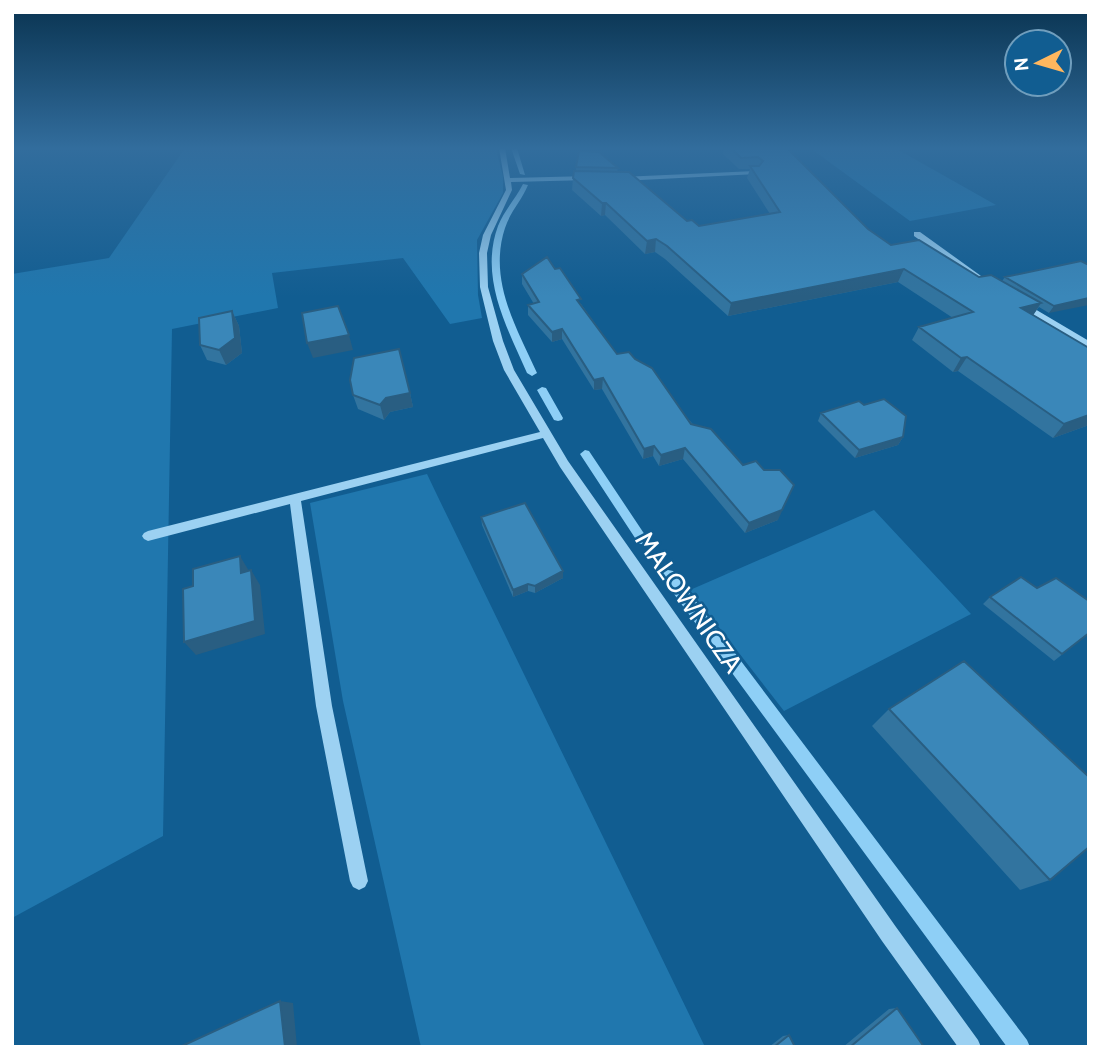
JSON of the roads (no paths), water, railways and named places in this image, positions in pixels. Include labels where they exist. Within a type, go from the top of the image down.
[{"type":"street","name":"MALOWNICZA","points":[[505,197],[487,235],[484,288],[501,351],[544,434],[889,934],[971,1047]]},
{"type":"street","points":[[917,234],[995,288]]},
{"type":"street","points":[[1019,302],[1089,345]]},
{"type":"street","points":[[148,536],[544,434]]},
{"type":"street","points":[[295,498],[324,706],[359,881]]},
{"type":"waterway","points":[[519,197],[501,228],[495,266],[497,284],[508,320],[532,373]]},
{"type":"waterway","points":[[542,390],[558,418]]},
{"type":"waterway","points":[[585,454],[643,541]]},
{"type":"waterway","points":[[668,575],[1020,1047]]}]
